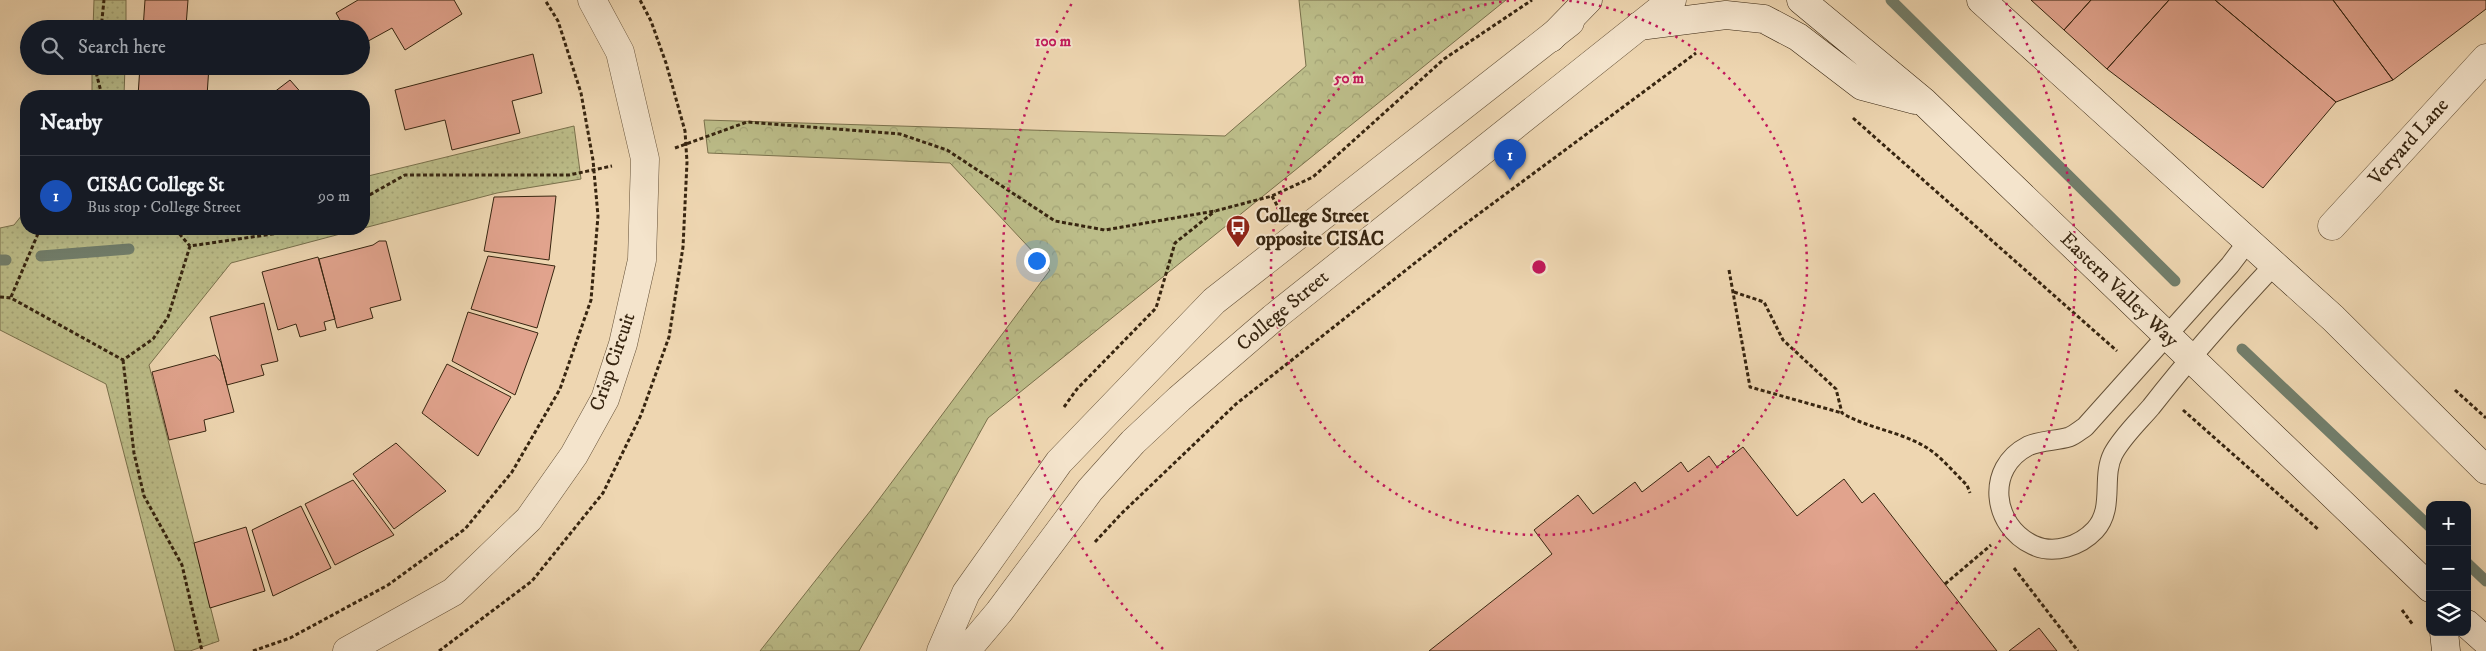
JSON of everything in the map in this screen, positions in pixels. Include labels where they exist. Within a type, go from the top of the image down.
[{"type":"street","name":"Crisp Circuit","points":[[347,651],[453,592],[528,519],[574,455],[604,399],[623,344],[642,260],[645,159],[620,52],[592,0]]},
{"type":"street","points":[[1551,38],[1588,0]]},
{"type":"street","points":[[941,651],[966,593],[1059,462],[1208,307],[1599,0]]},
{"type":"street","name":"College Street","points":[[966,651],[999,612],[1090,490],[1133,442],[1166,411],[1272,318],[1672,0]]},
{"type":"street","name":"Eastern Valley Way","points":[[1801,0],[1924,102],[2426,584]]},
{"type":"street","points":[[1981,0],[2275,264],[2333,318],[2486,470]]},
{"type":"street","points":[[1639,26],[1726,15],[1764,19],[1798,37],[1862,86],[1924,102]]},
{"type":"street","name":"Veryard Lane","points":[[2332,226],[2486,58]]},
{"type":"street","points":[[2471,628],[2486,641]]},
{"type":"street","points":[[2434,636],[2446,651]]},
{"type":"lane","points":[[2249,240],[2230,265],[2085,427],[2070,436],[2028,446],[2010,462],[2001,478],[1999,498],[2001,511],[2011,529],[2020,538],[2036,547],[2052,549],[2070,547],[2084,540],[2097,528],[2105,514],[2113,455],[2189,357],[2275,264]]},
{"type":"path","points":[[102,20],[104,0]]},
{"type":"path","points":[[252,651],[290,638],[388,585],[464,529],[512,472],[560,389],[592,300],[598,216],[594,170],[581,93],[558,20],[545,0]]},
{"type":"path","points":[[370,195],[405,175],[569,175],[645,159],[747,122],[900,134],[946,150],[1055,221],[1105,230],[1124,227],[1216,210],[1272,196],[1313,177],[1444,59],[1532,0]]},
{"type":"path","points":[[1088,548],[1236,404],[1452,233],[1699,51]]},
{"type":"path","points":[[97,75],[100,90]]},
{"type":"path","points":[[1847,113],[2136,368]]},
{"type":"path","points":[[11,298],[37,235]]},
{"type":"path","points":[[180,235],[190,246]]},
{"type":"path","points":[[190,246],[266,235]]},
{"type":"path","points":[[123,360],[153,338],[168,317],[190,246]]},
{"type":"path","points":[[1729,270],[1750,387],[1842,413],[1858,423],[1874,425],[1925,446],[1967,485],[1973,502]]},
{"type":"path","points":[[1734,292],[1764,302],[1783,340],[1836,389],[1842,413]]},
{"type":"path","points":[[0,297],[11,298],[123,360]]},
{"type":"path","points":[[123,360],[134,453],[144,496],[182,565],[202,651]]},
{"type":"path","points":[[2163,392],[2325,536]]},
{"type":"path","points":[[1945,584],[2011,529]]},
{"type":"path","points":[[1995,542],[2078,651]]},
{"type":"path","points":[[2397,602],[2426,628]]},
{"type":"green space","points":[[94,0],[126,0],[126,20],[93,20]]},
{"type":"green space","points":[[1299,0],[1506,0],[988,418],[859,651],[760,651],[871,510],[1050,270],[950,163],[708,153],[704,120],[1225,136],[1306,66]]},
{"type":"green space","points":[[92,75],[125,75],[124,90],[92,90]]},
{"type":"green space","points":[[574,126],[581,179],[497,193],[370,226],[370,176]]},
{"type":"green space","points":[[20,218],[20,235],[336,235],[231,263],[149,365],[219,641],[190,651],[175,651],[106,384],[0,330],[0,228],[14,225]]},
{"type":"building","points":[[145,0],[188,0],[186,20],[144,20]]},
{"type":"building","points":[[358,0],[454,0],[462,14],[405,50],[392,28],[370,40],[370,20],[340,20],[336,13]]},
{"type":"building","points":[[2031,0],[2091,0],[2064,30]]},
{"type":"building","points":[[2091,0],[2169,0],[2107,69],[2064,30]]},
{"type":"building","points":[[2169,0],[2215,0],[2336,102],[2263,188],[2107,69]]},
{"type":"building","points":[[2215,0],[2333,0],[2393,80],[2336,102]]},
{"type":"building","points":[[2333,0],[2486,0],[2486,9],[2393,80]]},
{"type":"building","points":[[533,54],[542,93],[512,101],[520,133],[452,150],[445,120],[405,130],[395,90]]},
{"type":"building","points":[[139,75],[208,75],[207,90],[138,90]]},
{"type":"building","points":[[290,80],[299,90],[277,90]]},
{"type":"building","points":[[556,196],[549,260],[484,251],[494,197]]},
{"type":"building","points":[[379,241],[386,241],[401,300],[370,308],[373,318],[337,328],[319,259],[373,245]]},
{"type":"building","points":[[488,256],[555,266],[537,328],[471,309]]},
{"type":"building","points":[[318,257],[335,319],[324,322],[326,330],[300,337],[296,324],[278,330],[262,272]]},
{"type":"building","points":[[264,303],[278,361],[261,365],[264,375],[227,385],[210,317]]},
{"type":"building","points":[[468,312],[538,333],[515,395],[452,361]]},
{"type":"building","points":[[215,355],[221,362],[234,412],[204,420],[206,431],[169,440],[152,372]]},
{"type":"building","points":[[447,364],[511,397],[478,456],[422,413]]},
{"type":"building","points":[[396,443],[446,491],[394,529],[353,474]]},
{"type":"building","points":[[1743,447],[1797,516],[1844,479],[1862,503],[1874,493],[1997,651],[1429,651],[1552,554],[1534,530],[1578,495],[1593,514],[1635,482],[1642,492],[1681,462],[1688,472],[1709,456],[1717,467]]},
{"type":"building","points":[[353,480],[394,535],[335,565],[305,504]]},
{"type":"building","points":[[301,506],[331,568],[273,596],[252,530]]},
{"type":"building","points":[[246,527],[265,591],[210,608],[194,543]]},
{"type":"building","points":[[2039,628],[2057,651],[2009,651]]},
{"type":"waterway","points":[[1891,0],[2175,281]]},
{"type":"waterway","points":[[41,256],[129,249]]},
{"type":"waterway","points":[[0,260],[6,260]]},
{"type":"waterway","points":[[2242,349],[2426,523]]},
{"type":"waterway","points":[[2471,567],[2486,581]]},
{"type":"place","name":"CISAC College St","points":[[1510,180]]},
{"type":"place","name":"College Street opposite CISAC","points":[[1238,248]]}]
